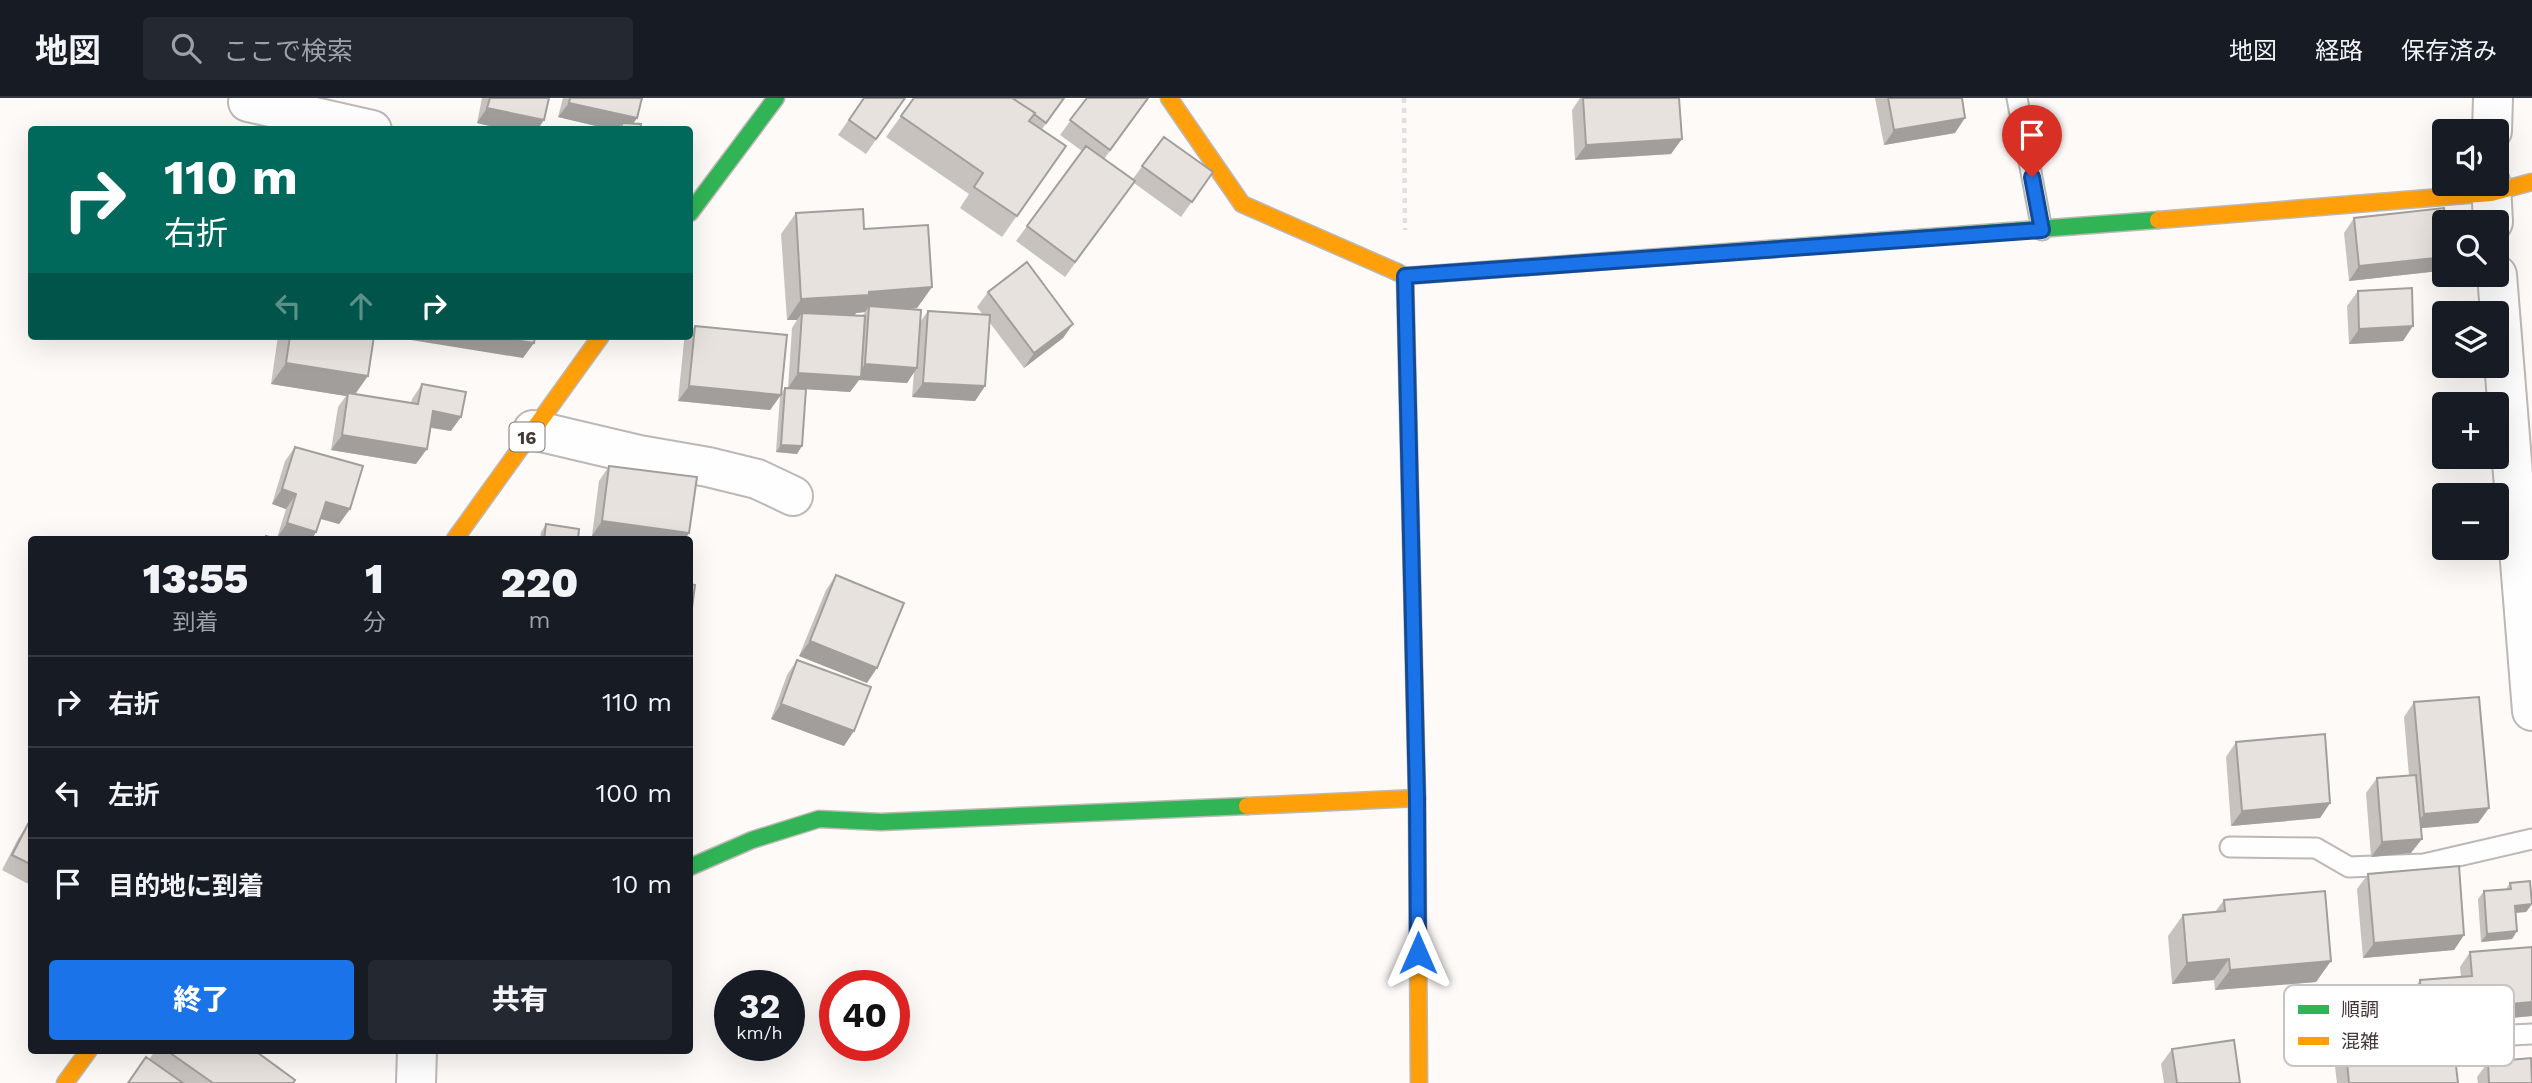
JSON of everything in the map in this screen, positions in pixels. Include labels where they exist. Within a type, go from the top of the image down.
[{"type":"street","points":[[693,203],[776,98]]},
{"type":"street","points":[[1169,98],[1242,204],[1405,276],[2492,200],[2532,182]]},
{"type":"street","points":[[2492,119],[2493,98]]},
{"type":"street","points":[[248,102],[354,126]]},
{"type":"street","points":[[1405,276],[1417,798],[1419,1083]]},
{"type":"street","points":[[2498,287],[2532,711]]},
{"type":"street","name":"16","points":[[457,536],[598,340]]},
{"type":"street","points":[[533,430],[757,479],[793,496]]},
{"type":"street","points":[[693,866],[752,840],[819,819],[881,822],[1417,798]]},
{"type":"street","points":[[65,1083],[86,1054]]},
{"type":"street","points":[[416,1083],[417,1054]]},
{"type":"lane","points":[[2017,98],[2042,230]]},
{"type":"lane","points":[[2230,847],[2316,848],[2349,867],[2424,864],[2532,839]]},
{"type":"lane","points":[[2514,1035],[2532,1034]]},
{"type":"path","points":[[1404,98],[1405,276]]},
{"type":"building","points":[[490,98],[549,98],[544,120],[487,108]]},
{"type":"building","points":[[570,98],[642,98],[637,118],[569,103]]},
{"type":"building","points":[[864,98],[905,98],[876,139],[849,120]]},
{"type":"building","points":[[914,98],[1012,98],[1035,113],[1029,121],[1066,146],[1017,216],[974,187],[983,173],[901,116]]},
{"type":"building","points":[[1012,98],[1064,98],[1046,123]]},
{"type":"building","points":[[1087,98],[1148,98],[1110,150],[1070,120]]},
{"type":"building","points":[[1583,98],[1679,98],[1682,139],[1586,145]]},
{"type":"building","points":[[1888,98],[1962,98],[1965,118],[1894,130]]},
{"type":"building","points":[[622,123],[641,124],[641,126],[622,126]]},
{"type":"building","points":[[1164,137],[1213,172],[1192,202],[1142,166]]},
{"type":"building","points":[[1086,146],[1135,181],[1075,262],[1027,226]]},
{"type":"building","points":[[2444,208],[2444,210],[2432,210],[2432,258],[2359,266],[2354,218]]},
{"type":"building","points":[[863,209],[864,229],[928,225],[932,287],[869,292],[869,295],[801,299],[796,213]]},
{"type":"building","points":[[1027,262],[1073,324],[1034,353],[988,292]]},
{"type":"building","points":[[2412,288],[2413,326],[2359,329],[2358,291]]},
{"type":"building","points":[[869,306],[921,310],[917,368],[865,364]]},
{"type":"building","points":[[928,311],[990,315],[985,386],[923,383]]},
{"type":"building","points":[[802,313],[865,316],[861,377],[798,373]]},
{"type":"building","points":[[695,326],[787,335],[781,395],[689,386]]},
{"type":"building","points":[[289,340],[373,340],[368,376],[286,363]]},
{"type":"building","points":[[422,384],[466,392],[461,417],[433,411],[427,449],[342,435],[348,393],[418,404]]},
{"type":"building","points":[[785,388],[806,389],[802,446],[781,445]]},
{"type":"building","points":[[295,447],[363,466],[350,509],[326,502],[316,532],[287,523],[296,494],[282,489]]},
{"type":"building","points":[[609,466],[697,477],[689,533],[602,521]]},
{"type":"building","points":[[546,524],[579,529],[578,536],[544,536]]},
{"type":"building","points":[[836,575],[904,603],[877,668],[810,641]]},
{"type":"building","points":[[797,660],[871,687],[854,731],[781,704]]},
{"type":"building","points":[[2479,697],[2489,808],[2424,814],[2414,702]]},
{"type":"building","points":[[2325,734],[2330,803],[2242,811],[2236,742]]},
{"type":"building","points":[[2416,775],[2422,839],[2382,842],[2377,778]]},
{"type":"building","points":[[28,824],[28,863],[12,855]]},
{"type":"building","points":[[2459,866],[2464,935],[2374,943],[2368,874]]},
{"type":"building","points":[[2530,881],[2532,904],[2515,906],[2517,931],[2487,934],[2484,891],[2511,889],[2510,883]]},
{"type":"building","points":[[2325,891],[2331,961],[2230,970],[2229,959],[2187,963],[2183,915],[2225,911],[2224,900]]},
{"type":"building","points":[[2532,947],[2532,1002],[2514,1004],[2514,985],[2420,985],[2420,980],[2472,976],[2470,952]]},
{"type":"building","points":[[2234,1040],[2240,1083],[2177,1083],[2172,1049]]},
{"type":"building","points":[[172,1054],[259,1054],[295,1080],[293,1083],[213,1083]]},
{"type":"building","points":[[146,1057],[183,1083],[128,1083]]},
{"type":"building","points":[[2531,1058],[2532,1083],[2489,1083],[2488,1066],[2514,1066],[2514,1060]]},
{"type":"building","points":[[2347,1066],[2456,1066],[2458,1083],[2349,1083]]},
{"type":"traffic: fast","points":[[693,209],[776,98]]},
{"type":"traffic: fast","points":[[1397,272],[1405,276],[2158,220]]},
{"type":"traffic: fast","points":[[1405,276],[1418,942]]},
{"type":"traffic: fast","points":[[693,866],[752,840],[819,819],[881,822],[1247,806]]},
{"type":"traffic: slow","points":[[1169,98],[1242,204],[1397,272]]},
{"type":"traffic: slow","points":[[2158,220],[2491,193],[2532,182]]},
{"type":"traffic: slow","points":[[457,536],[598,340]]},
{"type":"traffic: slow","points":[[1247,806],[1417,798]]},
{"type":"traffic: slow","points":[[1418,942],[1419,1083]]},
{"type":"traffic: slow","points":[[65,1083],[86,1054]]},
{"type":"route","points":[[1418,953],[1405,276],[2042,230],[2032,177]]}]
